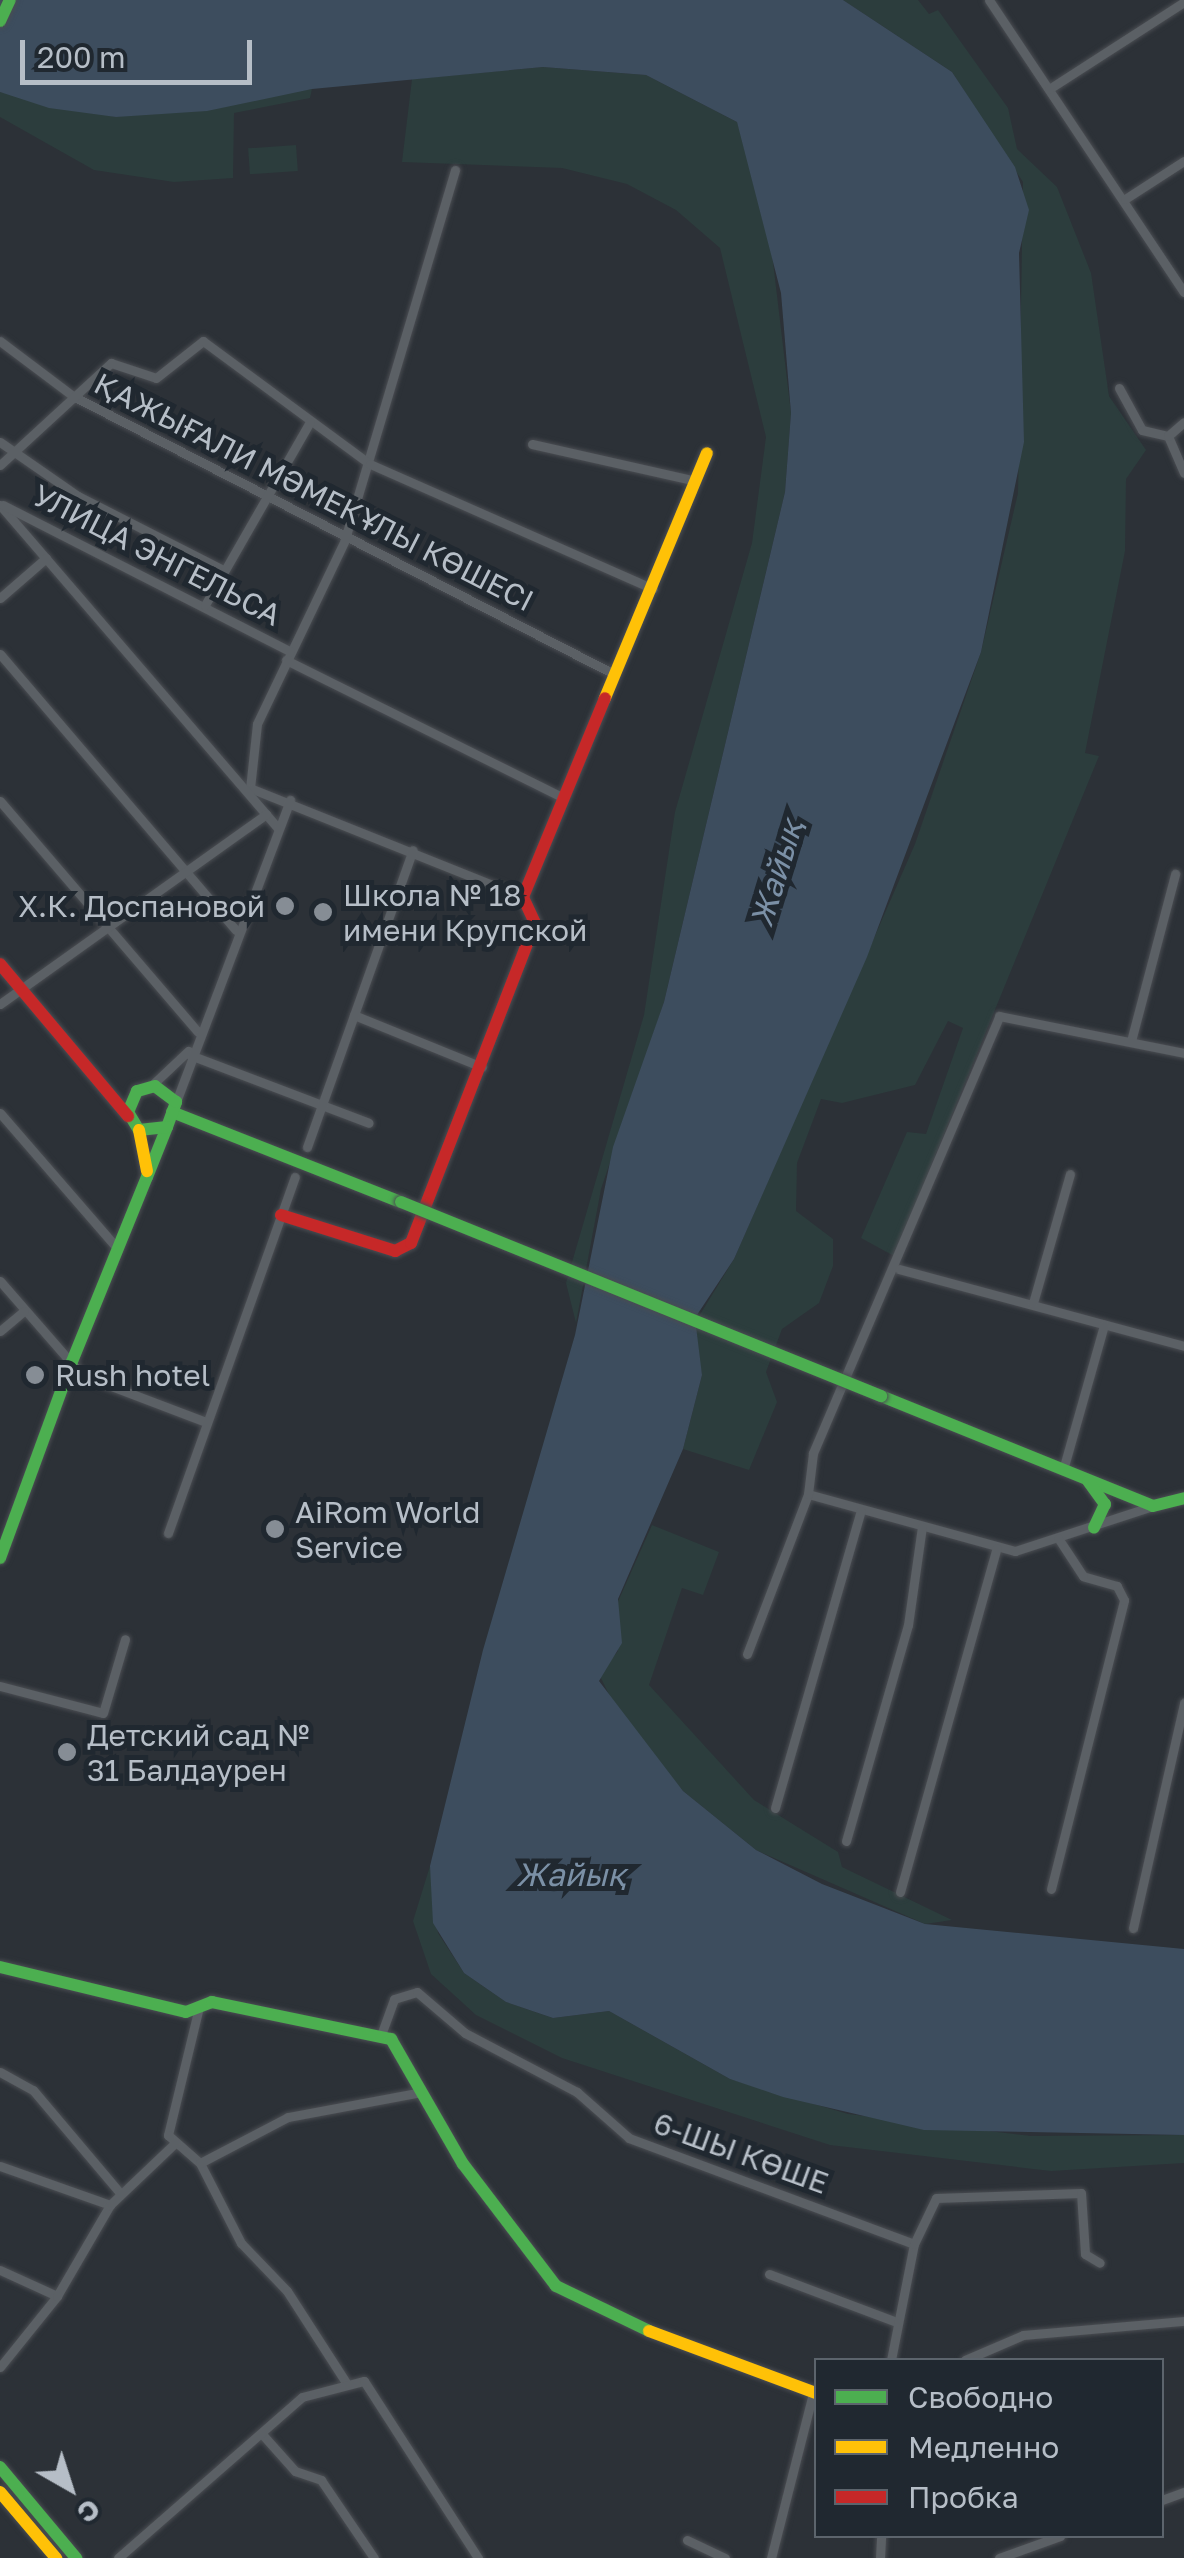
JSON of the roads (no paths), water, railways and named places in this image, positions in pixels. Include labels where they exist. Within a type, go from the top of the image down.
[{"type":"main road","points":[[0,22],[10,0]]},
{"type":"main road","points":[[281,1214],[406,1248],[482,1067],[536,923],[523,897],[614,674],[654,588],[706,453]]},
{"type":"main road","points":[[0,964],[103,1078],[134,1124],[147,1177]]},
{"type":"main road","points":[[103,1078],[145,1088],[174,1107],[401,1202],[1086,1480],[1153,1506],[1184,1498]]},
{"type":"main road","points":[[134,1124],[145,1088]]},
{"type":"main road","points":[[0,1558],[174,1107]]},
{"type":"main road","points":[[134,1124],[167,1127]]},
{"type":"main road","points":[[1086,1480],[1105,1504],[1094,1528]]},
{"type":"main road","points":[[0,1967],[186,2012],[199,2007],[380,2035],[556,2286],[593,2310],[814,2393]]},
{"type":"main road","points":[[0,2466],[76,2558]]},
{"type":"main road","points":[[0,2492],[56,2558]]},
{"type":"street","points":[[989,0],[1184,292]]},
{"type":"street","points":[[1050,89],[1184,2]]},
{"type":"street","points":[[1125,199],[1184,161]]},
{"type":"street","points":[[250,788],[257,724],[345,540],[455,170]]},
{"type":"street","name":"ҚАЖЫҒАЛИ МӘМЕКҰЛЫ КӨШЕСІ","points":[[0,341],[73,396],[345,540],[614,674]]},
{"type":"street","points":[[0,465],[73,396],[118,361],[156,378],[204,341],[370,464],[654,588]]},
{"type":"street","points":[[1118,388],[1142,430],[1168,436]]},
{"type":"street","points":[[205,605],[310,422]]},
{"type":"street","points":[[1168,436],[1184,422]]},
{"type":"street","points":[[1168,436],[1184,473]]},
{"type":"street","points":[[0,442],[14,454],[223,570]]},
{"type":"street","points":[[532,444],[696,481]]},
{"type":"street","points":[[0,504],[250,788],[277,827]]},
{"type":"street","name":"УЛИЦА ЭНГЕЛЬСА","points":[[0,504],[205,605],[288,656],[562,797]]},
{"type":"street","points":[[0,598],[46,558]]},
{"type":"street","points":[[0,654],[236,930]]},
{"type":"street","points":[[250,788],[290,800],[523,897]]},
{"type":"street","points":[[0,800],[196,1036]]},
{"type":"street","points":[[174,1107],[236,930],[290,800]]},
{"type":"street","points":[[0,1004],[266,814]]},
{"type":"street","points":[[306,1147],[413,850]]},
{"type":"street","points":[[1131,1041],[1175,874]]},
{"type":"street","points":[[748,1654],[808,1494],[813,1453],[899,1269],[1004,1013],[1184,1053]]},
{"type":"street","points":[[354,1014],[482,1067]]},
{"type":"street","points":[[145,1088],[196,1036]]},
{"type":"street","points":[[190,1055],[370,1123]]},
{"type":"street","points":[[0,1113],[118,1249]]},
{"type":"street","points":[[1033,1303],[1070,1174]]},
{"type":"street","points":[[168,1534],[295,1177]]},
{"type":"street","points":[[899,1269],[1184,1346]]},
{"type":"street","points":[[0,1281],[72,1364],[206,1422]]},
{"type":"street","points":[[0,1331],[24,1311]]},
{"type":"street","points":[[1062,1470],[1104,1325]]},
{"type":"street","points":[[808,1494],[997,1548],[1058,1538],[1153,1506]]},
{"type":"street","points":[[775,1808],[861,1511]]},
{"type":"street","points":[[846,1841],[908,1625],[922,1526]]},
{"type":"street","points":[[1050,1890],[1124,1600],[1118,1586],[1068,1563],[1058,1538]]},
{"type":"street","points":[[900,1892],[997,1548]]},
{"type":"street","points":[[0,1686],[102,1713],[125,1639]]},
{"type":"street","points":[[1133,1928],[1184,1702]]},
{"type":"street","name":"6-ШЫ КӨШЕ","points":[[380,2035],[394,1999],[417,1992],[466,2034],[577,2092],[629,2138],[914,2244]]},
{"type":"street","points":[[199,2007],[167,2132],[200,2163],[241,2243],[288,2291],[348,2384]]},
{"type":"street","points":[[0,2072],[33,2090],[120,2193]]},
{"type":"street","points":[[200,2163],[299,2113],[328,2115],[421,2092]]},
{"type":"street","points":[[0,2367],[57,2296],[110,2205],[175,2142]]},
{"type":"street","points":[[0,2166],[110,2205]]},
{"type":"street","points":[[891,2358],[914,2244],[936,2198],[1082,2193],[1086,2254],[1100,2263]]},
{"type":"street","points":[[0,2270],[57,2296]]},
{"type":"street","points":[[769,2274],[897,2322]]},
{"type":"street","points":[[970,2358],[1023,2335],[1184,2321]]},
{"type":"street","points":[[118,2558],[302,2397],[364,2381],[478,2558]]},
{"type":"street","points":[[771,2558],[814,2397]]},
{"type":"street","points":[[262,2434],[296,2471],[321,2480],[374,2558]]},
{"type":"street","points":[[999,2558],[1054,2538]]},
{"type":"street","points":[[687,2540],[725,2558]]},
{"type":"water","name":"Жайық","points":[[0,0],[843,0],[952,72],[1015,167],[1029,210],[1019,253],[1024,442],[981,652],[867,957],[734,1259],[695,1318],[702,1375],[683,1449],[618,1599],[622,1643],[599,1681],[683,1791],[756,1850],[822,1884],[925,1924],[1184,1949],[1184,2135],[924,2130],[783,2097],[730,2079],[609,2011],[553,2018],[506,2002],[464,1973],[433,1923],[430,1866],[483,1650],[575,1335],[613,1147],[664,1002],[785,492],[791,413],[781,293],[737,122],[646,75],[543,67],[312,89],[207,111],[116,117],[49,108],[0,92]]},
{"type":"place","name":"Х.К. Доспановой","points":[[285,906]]},
{"type":"place","name":"Школа № 18 имени Крупской","points":[[323,912]]},
{"type":"place","name":"Rush hotel","points":[[35,1375]]},
{"type":"place","name":"AiRom World Service","points":[[275,1529]]},
{"type":"place","name":"Детский сад № 31 Балдаурен","points":[[67,1752]]}]
